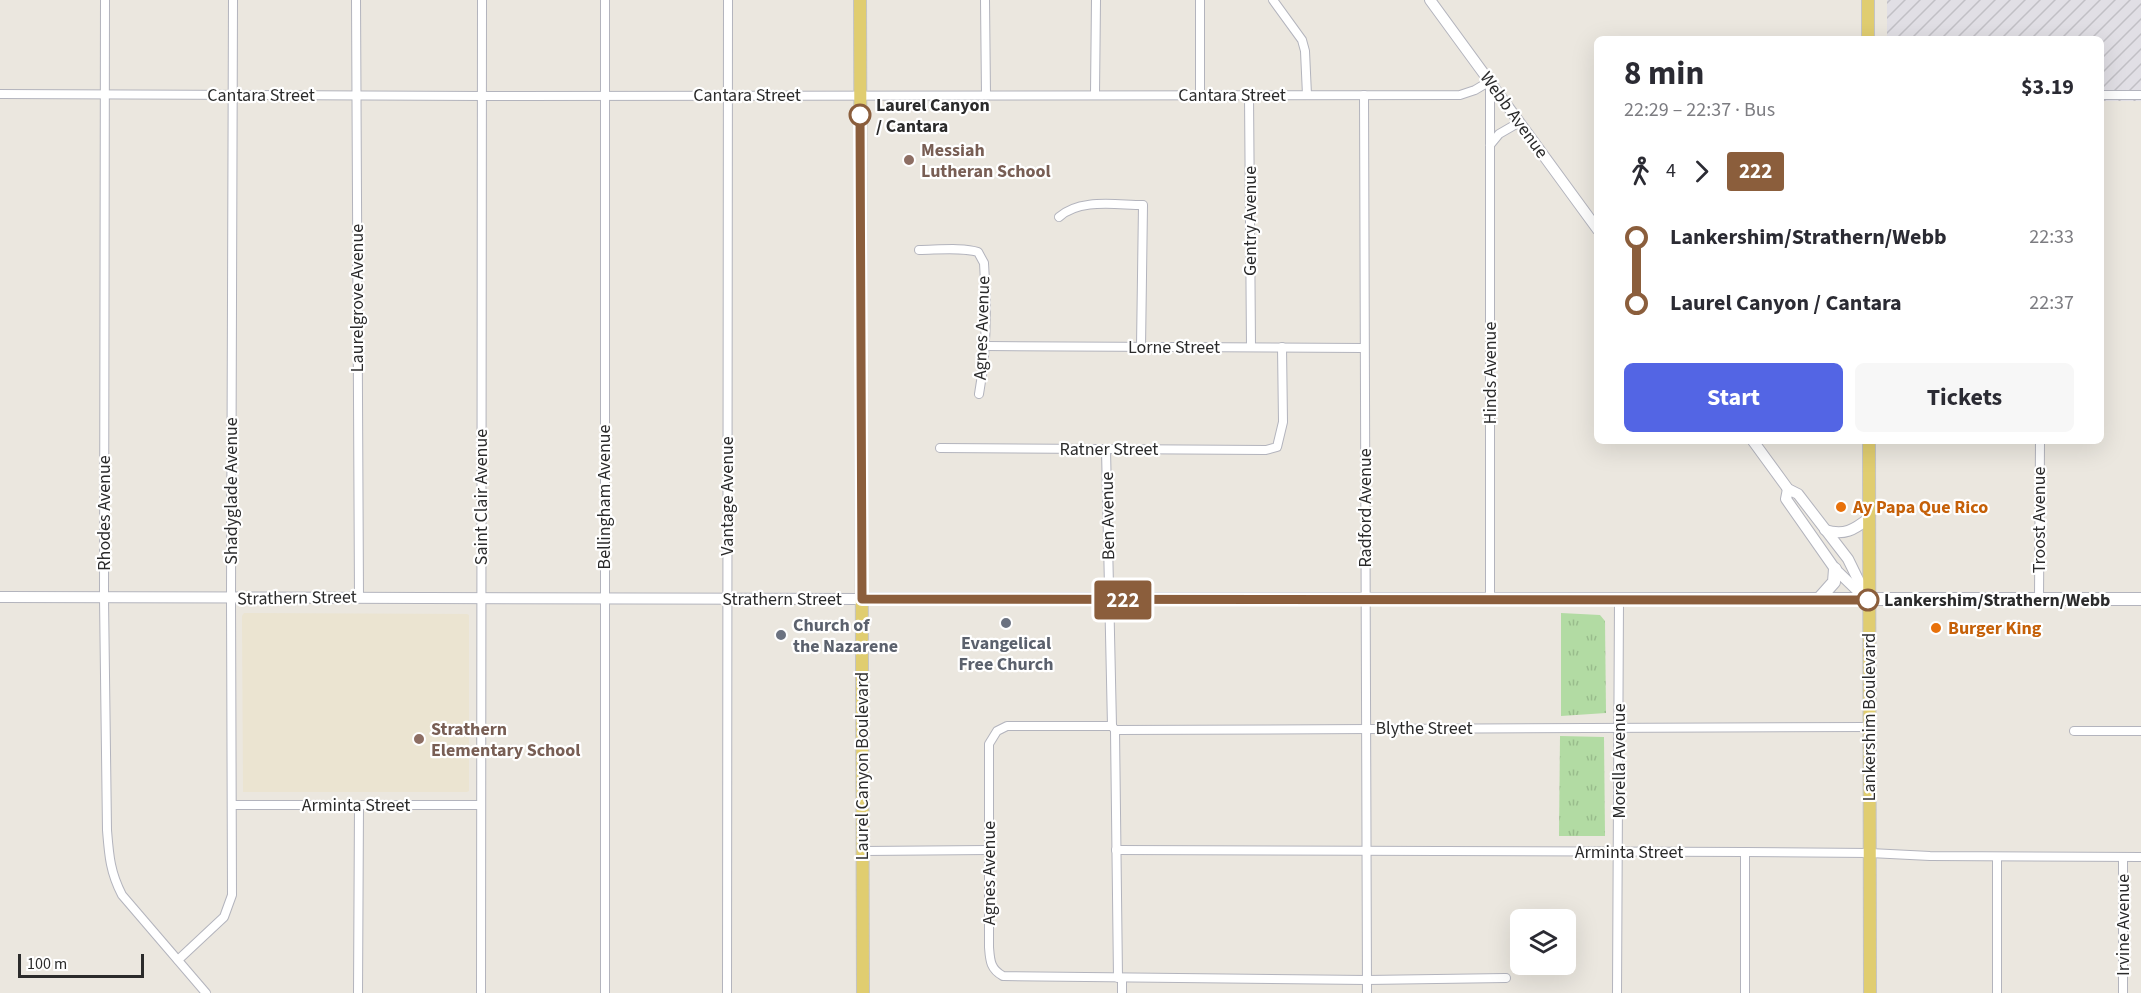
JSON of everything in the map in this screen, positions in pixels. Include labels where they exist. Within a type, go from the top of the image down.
[{"type":"main road","name":"Laurel Canyon Boulevard","points":[[860,0],[863,993]]},
{"type":"main road","points":[[1868,0],[1869,36]]},
{"type":"main road","name":"Lankershim Boulevard","points":[[1869,444],[1870,993]]},
{"type":"main road","points":[[1818,600],[1834,582],[1835,569]]},
{"type":"main road","name":"Strathern Street","points":[[862,599],[2141,599]]},
{"type":"street","name":"Rhodes Avenue","points":[[105,0],[106,830],[113,878],[122,895],[206,993]]},
{"type":"street","name":"Shadyglade Avenue","points":[[178,960],[224,917],[232,895],[233,0]]},
{"type":"street","name":"Laurelgrove Avenue","points":[[356,0],[359,597]]},
{"type":"street","name":"Saint Clair Avenue","points":[[481,993],[482,0]]},
{"type":"street","name":"Bellingham Avenue","points":[[604,993],[605,0]]},
{"type":"street","name":"Vantage Avenue","points":[[727,993],[728,0]]},
{"type":"street","points":[[985,0],[986,95]]},
{"type":"street","points":[[1095,94],[1096,0]]},
{"type":"street","points":[[1200,0],[1200,95]]},
{"type":"street","points":[[1274,0],[1302,40],[1305,51],[1306,95]]},
{"type":"street","name":"Webb Avenue","points":[[1430,0],[1594,225]]},
{"type":"street","name":"Cantara Street","points":[[0,94],[1460,95],[1475,90],[1490,81]]},
{"type":"street","name":"Hinds Avenue","points":[[1490,81],[1490,600]]},
{"type":"street","name":"Gentry Avenue","points":[[1249,95],[1251,347]]},
{"type":"street","name":"Radford Avenue","points":[[1364,95],[1367,993]]},
{"type":"street","points":[[2104,95],[2141,95]]},
{"type":"street","points":[[1490,145],[1499,134],[1518,123]]},
{"type":"street","points":[[1059,217],[1067,210],[1079,206],[1143,204],[1141,347]]},
{"type":"street","name":"Agnes Avenue","points":[[919,250],[969,249],[978,252],[984,263],[984,367],[979,394]]},
{"type":"street","name":"Lorne Street","points":[[984,346],[1364,348]]},
{"type":"street","name":"Ratner Street","points":[[940,448],[1266,450],[1277,447],[1283,422],[1282,347]]},
{"type":"street","points":[[1755,444],[1788,489],[1798,494],[1848,559],[1868,600]]},
{"type":"street","name":"Troost Avenue","points":[[2039,599],[2040,444]]},
{"type":"street","name":"Ben Avenue","points":[[1106,449],[1122,993]]},
{"type":"street","points":[[1788,489],[1786,500],[1835,569],[1868,600]]},
{"type":"street","points":[[1825,530],[1836,533],[1848,532],[1856,529],[1869,518]]},
{"type":"street","name":"Strathern Street","points":[[0,597],[862,599]]},
{"type":"street","name":"Morella Avenue","points":[[1617,993],[1619,600]]},
{"type":"street","name":"Blythe Street","points":[[989,744],[997,731],[1007,726],[1113,728],[1869,727]]},
{"type":"street","points":[[2074,731],[2141,731]]},
{"type":"street","name":"Agnes Avenue","points":[[989,744],[990,962],[996,973],[1023,978],[1120,978]]},
{"type":"street","name":"Arminta Street","points":[[232,805],[480,805]]},
{"type":"street","points":[[358,993],[359,805]]},
{"type":"street","points":[[863,851],[989,850]]},
{"type":"street","name":"Arminta Street","points":[[1116,850],[1745,852],[1996,857],[2141,857]]},
{"type":"street","points":[[1745,852],[1745,993]]},
{"type":"street","points":[[1996,857],[1997,993]]},
{"type":"street","name":"Irvine Avenue","points":[[2123,857],[2123,993]]},
{"type":"street","points":[[1120,978],[1367,980],[1506,978]]},
{"type":"shaded area","points":[[1887,0],[2141,0],[2141,101],[2104,101],[2104,36],[1887,36]]},
{"type":"shaded area","points":[[244,613],[469,615],[469,791],[243,792],[242,616]]},
{"type":"green space","points":[[1561,613],[1600,615],[1605,621],[1606,713],[1561,716]]},
{"type":"green space","points":[[1560,736],[1604,737],[1605,836],[1559,836]]},
{"type":"bus line","name":"222","points":[[860,115],[862,599],[1868,600]]},
{"type":"place","name":"Laurel Canyon / Cantara","points":[[860,115]]},
{"type":"place","name":"Messiah Lutheran School","points":[[909,160]]},
{"type":"place","name":"Ay Papa Que Rico","points":[[1841,507]]},
{"type":"place","name":"Lankershim/Strathern/Webb","points":[[1868,600]]},
{"type":"place","name":"Evangelical Free Church","points":[[1006,623]]},
{"type":"place","name":"Burger King","points":[[1936,628]]},
{"type":"place","name":"Church of the Nazarene","points":[[781,635]]},
{"type":"place","name":"Strathern Elementary School","points":[[419,739]]}]
